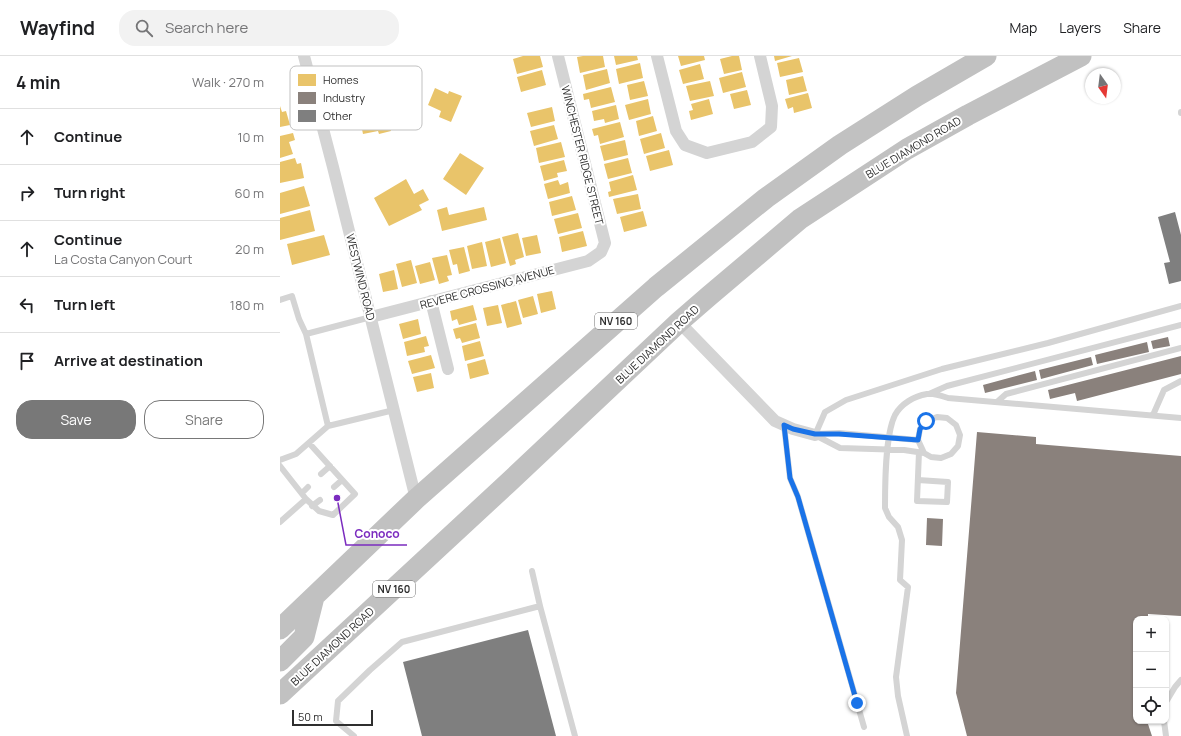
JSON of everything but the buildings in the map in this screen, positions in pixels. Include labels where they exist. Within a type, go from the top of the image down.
[{"type":"highway","name":"NV 160","points":[[280,629],[416,499],[656,287],[766,198],[840,145],[918,96],[986,56]]},
{"type":"highway","name":"BLUE DIAMOND ROAD","points":[[280,694],[679,322],[800,219],[845,188],[907,149],[968,115],[1081,56]]},
{"type":"highway","points":[[280,661],[304,638],[314,597]]},
{"type":"street","name":"WESTWIND ROAD","points":[[304,56],[307,66]]},
{"type":"street","name":"WINCHESTER RIDGE STREET","points":[[558,56],[605,243],[601,252]]},
{"type":"street","points":[[656,56],[676,131],[685,145],[707,153],[752,142],[771,126],[772,106],[760,56]]},
{"type":"street","name":"WESTWIND ROAD","points":[[323,130],[416,499]]},
{"type":"street","name":"REVERE CROSSING AVENUE","points":[[371,318],[588,261],[601,252]]},
{"type":"street","points":[[431,301],[448,369]]},
{"type":"street","points":[[679,322],[775,421],[793,429],[815,434]]},
{"type":"lane","points":[[280,300],[292,296],[299,319],[306,334],[328,426]]},
{"type":"lane","points":[[815,434],[824,412],[846,400],[942,369],[1048,343],[1181,306]]},
{"type":"lane","points":[[306,334],[371,318]]},
{"type":"lane","points":[[907,736],[898,696],[896,677],[908,587],[900,580],[902,540],[898,527],[889,517],[885,508],[888,438],[895,416],[902,406],[916,396],[929,394],[947,386],[1181,324]]},
{"type":"lane","points":[[997,402],[1006,394],[1181,348]]},
{"type":"lane","points":[[1152,415],[1164,390],[1181,380]]},
{"type":"lane","points":[[929,394],[948,398],[1181,418]]},
{"type":"lane","points":[[280,460],[296,454],[328,426],[394,410]]},
{"type":"lane","points":[[815,434],[840,448],[922,453],[931,457],[941,458],[952,454],[958,446],[960,435],[956,425],[947,418],[937,417],[926,421],[920,429],[918,440],[922,453],[918,480],[917,501],[947,502],[948,482],[918,480]]},
{"type":"lane","points":[[784,425],[790,478],[798,497],[864,727]]},
{"type":"lane","points":[[815,434],[839,434],[918,440]]},
{"type":"lane","points":[[280,466],[312,506],[319,512],[333,515],[355,494],[309,443]]},
{"type":"lane","points":[[321,474],[330,466]]},
{"type":"lane","points":[[334,487],[342,480]]},
{"type":"lane","points":[[302,493],[308,487]]},
{"type":"lane","points":[[280,522],[306,499]]},
{"type":"lane","points":[[312,506],[320,500]]},
{"type":"lane","points":[[532,571],[575,736]]},
{"type":"lane","points":[[354,736],[336,721],[338,701],[402,642],[540,606]]},
{"type":"lane","points":[[1169,696],[1174,687],[1181,680]]},
{"type":"lane","points":[[1164,724],[1166,736]]},
{"type":"place","name":"Conoco","points":[[337,498]]},
{"type":"route","points":[[857,703],[798,497],[790,478],[787,438],[784,425],[793,429],[815,434],[839,434],[918,440],[920,429],[926,421]]}]
